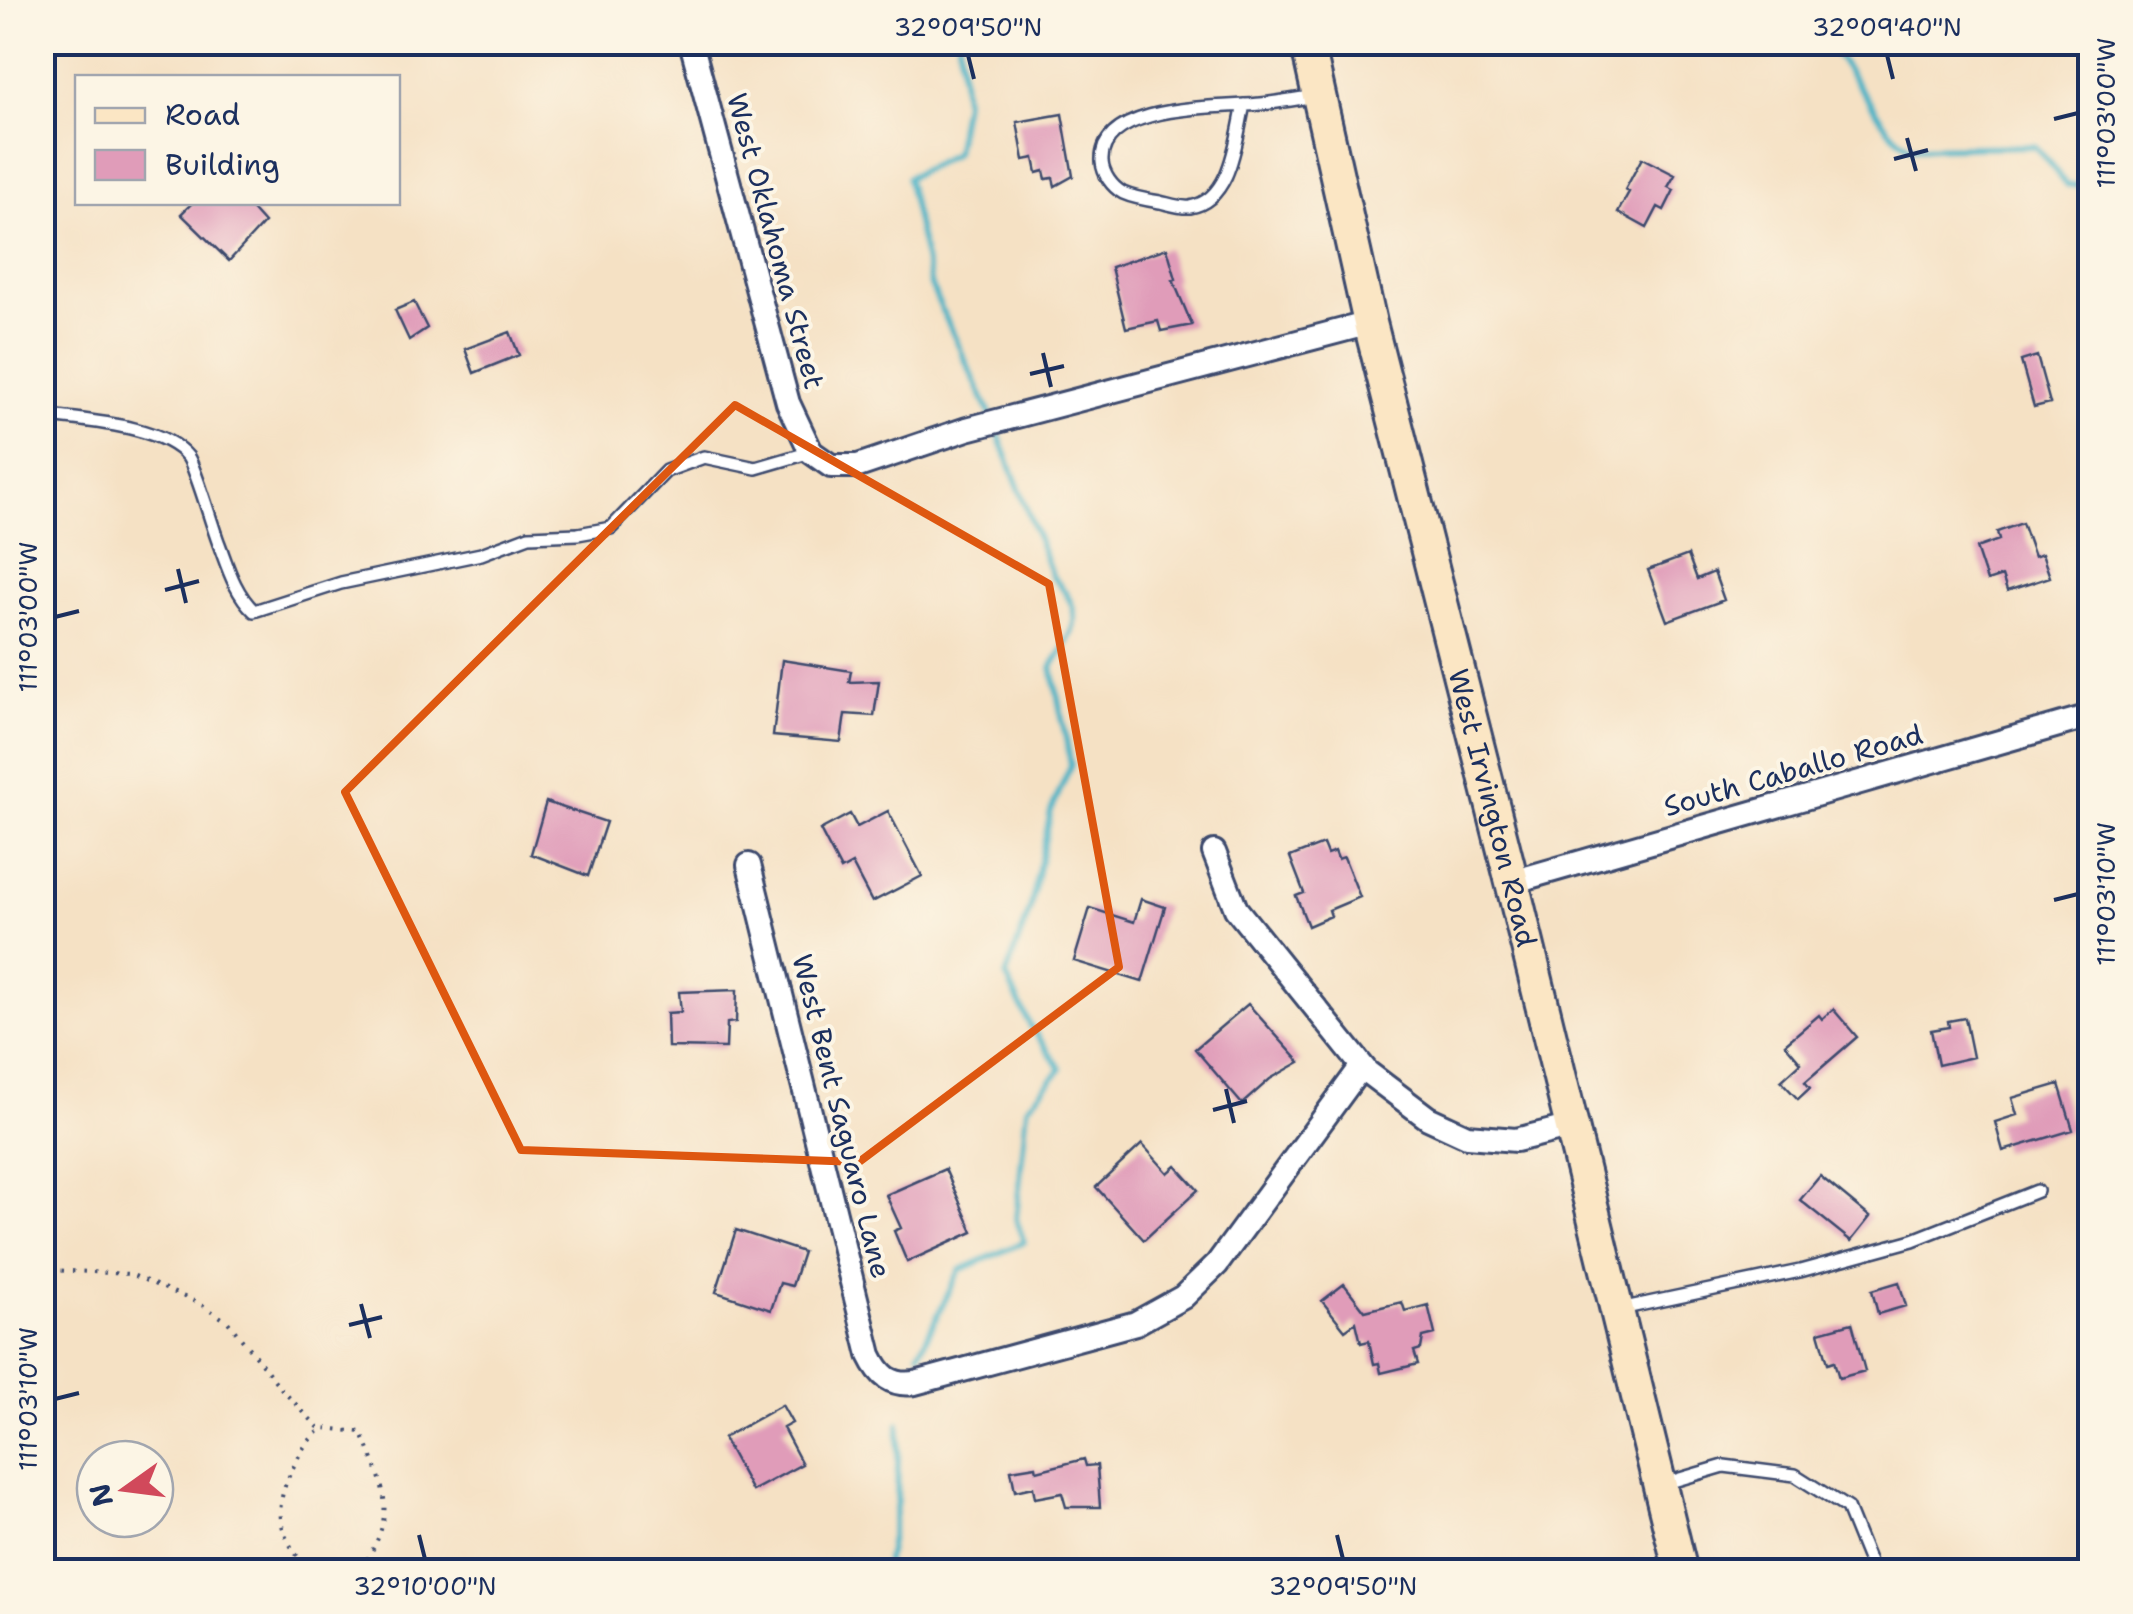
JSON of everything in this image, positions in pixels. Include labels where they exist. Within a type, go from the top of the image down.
[{"type":"main road","name":"West Irvington Road","points":[[1307,42],[1370,323],[1681,1572]]},
{"type":"street","name":"West Oklahoma Street","points":[[690,42],[788,403],[811,452]]},
{"type":"street","points":[[811,452],[830,466],[858,466],[967,429],[1370,323]]},
{"type":"street","name":"South Caballo Road","points":[[1512,882],[2090,716]]},
{"type":"street","points":[[1214,852],[1236,909],[1362,1066],[1428,1118],[1467,1136],[1516,1140],[1572,1126]]},
{"type":"street","name":"West Bent Saguaro Lane","points":[[749,865],[870,1356],[884,1378],[904,1384],[949,1374],[1136,1323],[1183,1297],[1218,1264],[1362,1066]]},
{"type":"lane","points":[[1244,105],[1223,182],[1215,194],[1201,203],[1187,208],[1131,196],[1116,190],[1108,179],[1102,166],[1104,151],[1128,125],[1174,109],[1319,95]]},
{"type":"lane","points":[[42,415],[138,430],[172,442],[190,460],[241,599],[254,611],[341,583],[481,554],[529,536],[610,528],[666,471],[704,457],[756,468],[811,452]]},
{"type":"lane","points":[[1616,1310],[1800,1271],[1913,1240],[2037,1191]]},
{"type":"lane","points":[[1659,1485],[1724,1466],[1795,1475],[1848,1508],[1873,1572]]},
{"type":"path","points":[[51,1270],[130,1274],[201,1304],[228,1322],[284,1392],[321,1430]]},
{"type":"path","points":[[311,1572],[290,1550],[279,1520],[283,1486],[308,1438],[321,1430],[361,1432],[378,1469],[388,1509],[374,1550],[359,1572]]},
{"type":"highlighted area","points":[[735,405],[1049,584],[1119,967],[859,1162],[521,1150],[345,792]]},
{"type":"building","points":[[1062,114],[1073,176],[1055,186],[1053,178],[1046,179],[1044,171],[1037,173],[1034,158],[1024,160],[1017,122]]},
{"type":"building","points":[[1642,158],[1675,175],[1668,187],[1674,190],[1664,210],[1658,207],[1647,228],[1618,212]]},
{"type":"building","points":[[190,205],[248,205],[264,223],[229,261],[181,214]]},
{"type":"building","points":[[1167,248],[1176,279],[1173,280],[1192,325],[1161,331],[1158,321],[1126,328],[1111,267]]},
{"type":"building","points":[[414,302],[427,328],[409,340],[395,310]]},
{"type":"building","points":[[510,332],[519,355],[474,373],[465,349]]},
{"type":"building","points":[[2037,356],[2050,403],[2034,407],[2021,361]]},
{"type":"building","points":[[2022,523],[2034,557],[2042,554],[2050,577],[2007,591],[2002,576],[1987,581],[1976,548],[1999,540],[1997,532]]},
{"type":"building","points":[[1688,555],[1697,579],[1714,572],[1724,600],[1667,621],[1648,570]]},
{"type":"building","points":[[782,660],[851,671],[849,682],[879,681],[874,716],[845,714],[841,742],[773,736]]},
{"type":"building","points":[[546,802],[606,822],[588,876],[531,854]]},
{"type":"building","points":[[888,811],[922,876],[872,902],[852,864],[841,870],[820,830],[850,814],[857,827]]},
{"type":"building","points":[[1323,844],[1327,854],[1335,851],[1338,859],[1344,857],[1360,897],[1329,910],[1331,916],[1308,926],[1296,896],[1304,893],[1290,857]]},
{"type":"building","points":[[1141,899],[1165,907],[1142,982],[1074,961],[1090,908],[1134,922]]},
{"type":"building","points":[[737,990],[736,1022],[727,1023],[726,1048],[668,1047],[667,1013],[681,1012],[679,992]]},
{"type":"building","points":[[1248,1004],[1300,1062],[1270,1079],[1242,1104],[1195,1049]]},
{"type":"building","points":[[1833,1009],[1857,1037],[1805,1082],[1810,1088],[1798,1099],[1781,1081],[1801,1063],[1785,1044],[1819,1015],[1822,1019]]},
{"type":"building","points":[[1965,1018],[1973,1057],[1938,1065],[1931,1030],[1949,1027],[1948,1021]]},
{"type":"building","points":[[2059,1084],[2073,1130],[2003,1151],[1995,1122],[2017,1115],[2012,1098]]},
{"type":"building","points":[[1142,1144],[1168,1173],[1176,1166],[1198,1190],[1144,1240],[1096,1187]]},
{"type":"building","points":[[945,1169],[973,1232],[907,1262],[894,1231],[901,1228],[886,1195]]},
{"type":"building","points":[[1820,1176],[1870,1217],[1851,1241],[1800,1200]]},
{"type":"building","points":[[736,1230],[803,1252],[792,1286],[780,1283],[771,1310],[716,1292]]},
{"type":"building","points":[[1899,1282],[1906,1306],[1878,1314],[1872,1290]]},
{"type":"building","points":[[1344,1284],[1365,1311],[1402,1302],[1405,1311],[1428,1305],[1435,1334],[1423,1337],[1421,1349],[1414,1351],[1418,1364],[1381,1373],[1379,1363],[1374,1364],[1369,1341],[1361,1343],[1356,1322],[1345,1330],[1322,1301]]},
{"type":"building","points":[[1852,1323],[1865,1371],[1839,1378],[1834,1361],[1828,1363],[1819,1332]]},
{"type":"building","points":[[782,1405],[792,1423],[783,1428],[802,1464],[752,1491],[723,1438]]},
{"type":"building","points":[[1084,1459],[1086,1466],[1097,1465],[1100,1507],[1066,1507],[1062,1493],[1035,1498],[1033,1487],[1015,1491],[1011,1470],[1036,1466],[1037,1471]]},
{"type":"waterway","points":[[959,42],[964,101],[955,153],[907,178],[931,286],[991,416]]},
{"type":"waterway","points":[[1828,42],[1889,130],[1910,148],[2035,146],[2067,185],[2090,185]]},
{"type":"waterway","points":[[919,1353],[960,1270],[1024,1242],[1016,1219],[1027,1107],[1061,1069],[1031,1027],[1006,976],[1030,909],[1051,811],[1071,765],[1052,667],[1072,632],[1074,611],[1052,576],[996,428]]},
{"type":"waterway","points":[[885,1572],[897,1501],[899,1424]]}]
